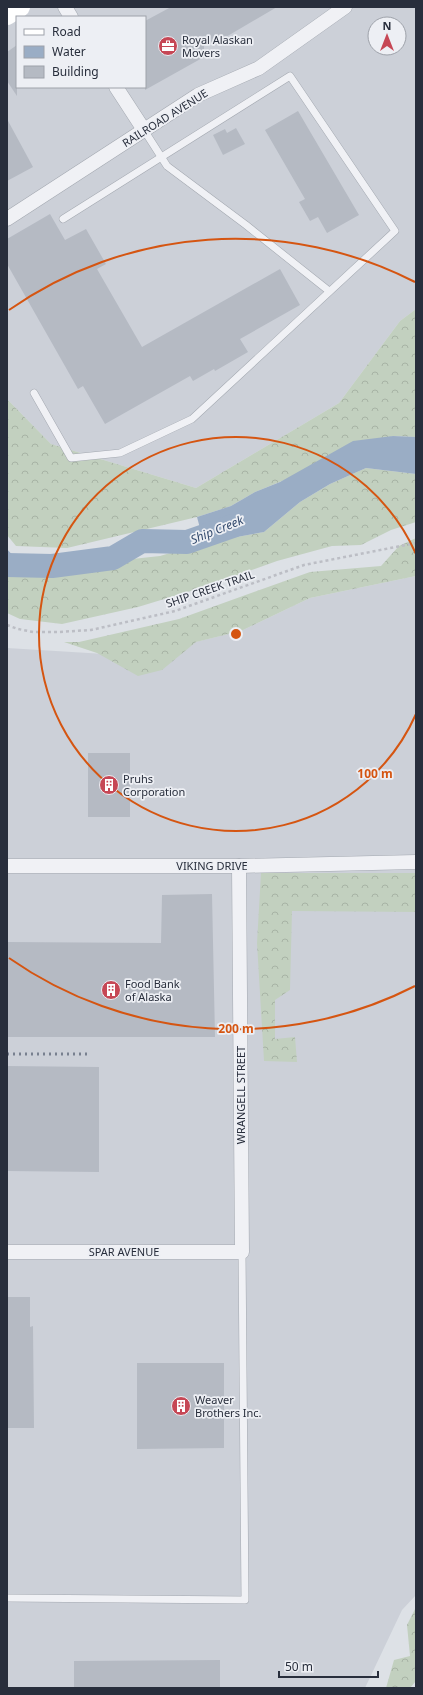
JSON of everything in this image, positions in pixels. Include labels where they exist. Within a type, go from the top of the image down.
[{"type":"street","points":[[7,15],[20,7]]},
{"type":"street","points":[[65,7],[70,16]]},
{"type":"street","name":"RAILROAD AVENUE","points":[[7,219],[198,95],[259,68],[345,7]]},
{"type":"street","points":[[117,88],[144,130]]},
{"type":"street","name":"VIKING DRIVE","points":[[7,866],[239,866],[416,862]]},
{"type":"street","name":"WRANGELL STREET","points":[[239,866],[242,1252]]},
{"type":"street","name":"SPAR AVENUE","points":[[7,1252],[242,1252]]},
{"type":"lane","points":[[34,393],[71,458],[120,453],[192,419],[395,231],[290,76],[63,219]]},
{"type":"lane","points":[[144,130],[167,166],[246,225],[329,291]]},
{"type":"lane","points":[[7,1598],[246,1600],[242,1252]]},
{"type":"path","name":"SHIP CREEK TRAIL","points":[[7,625],[33,632],[58,632],[97,628],[175,611],[304,565],[416,543]]},
{"type":"shaded area","points":[[7,7],[416,7],[416,309],[400,321],[339,403],[196,488],[51,444],[7,399]]},
{"type":"shaded area","points":[[416,576],[416,1595],[402,1610],[365,1688],[7,1688],[7,648],[137,656],[241,631],[310,598]]},
{"type":"green space","points":[[416,309],[416,437],[393,436],[255,492],[231,506],[197,517],[67,548],[16,546],[7,535],[7,399],[51,444],[196,488],[339,403],[400,321]]},
{"type":"green space","points":[[366,468],[416,474],[416,522],[391,530],[361,545],[332,546],[277,561],[207,586],[138,607],[62,624],[20,619],[7,613],[7,572],[68,572],[123,560],[160,556],[204,543],[264,532],[300,502],[330,484]]},
{"type":"green space","points":[[416,538],[416,576],[310,598],[241,631],[196,642],[162,670],[138,676],[97,653],[64,642],[79,642],[179,619],[310,572],[381,566],[399,546]]},
{"type":"green space","points":[[261,873],[416,873],[416,912],[292,911],[290,990],[275,1000],[275,1039],[295,1037],[297,1062],[264,1061],[257,943]]},
{"type":"green space","points":[[416,1607],[416,1681],[410,1688],[386,1688],[394,1660],[410,1656],[407,1625]]},
{"type":"water","points":[[393,436],[416,437],[416,474],[366,468],[330,484],[300,502],[264,532],[204,543],[197,517],[231,506],[255,492],[280,482],[353,441]]},
{"type":"building","points":[[171,7],[277,7],[214,44],[204,44],[204,57],[145,90],[146,20]]},
{"type":"building","points":[[16,46],[17,96],[7,81],[7,52]]},
{"type":"building","points":[[298,111],[359,215],[327,233],[318,217],[310,221],[299,202],[305,199],[265,130]]},
{"type":"building","points":[[7,119],[33,167],[7,181]]},
{"type":"building","points":[[236,128],[245,144],[223,155],[213,135],[225,129],[227,133]]},
{"type":"building","points":[[50,214],[65,240],[86,229],[106,264],[97,269],[142,347],[280,269],[300,305],[240,339],[248,352],[215,371],[214,369],[193,381],[190,376],[105,424],[83,386],[78,389],[7,264],[7,239]]},
{"type":"building","name":"Pruhs Corporation","points":[[88,753],[130,753],[130,817],[88,817]]},
{"type":"building","name":"Food Bank of Alaska","points":[[212,894],[215,1037],[7,1037],[7,942],[161,943],[162,895]]},
{"type":"building","points":[[7,1066],[99,1067],[99,1172],[7,1171]]},
{"type":"building","points":[[7,1297],[30,1297],[30,1327],[33,1326],[34,1428],[7,1428]]},
{"type":"building","name":"Weaver Brothers Inc.","points":[[137,1363],[224,1363],[224,1448],[137,1449]]},
{"type":"building","points":[[220,1660],[220,1688],[74,1688],[74,1661]]},
{"type":"waterway","name":"Ship Creek","points":[[7,565],[52,566],[113,558],[142,541],[187,542],[233,526]]},
{"type":"waterway","points":[[7,552],[20,566]]},
{"type":"railway","points":[[7,1054],[90,1054]]},
{"type":"place","name":"Royal Alaskan Movers","points":[[168,46]]},
{"type":"place","name":"Pruhs Corporation","points":[[109,785]]},
{"type":"place","name":"Food Bank of Alaska","points":[[111,990]]},
{"type":"place","name":"Weaver Brothers Inc.","points":[[181,1406]]}]
